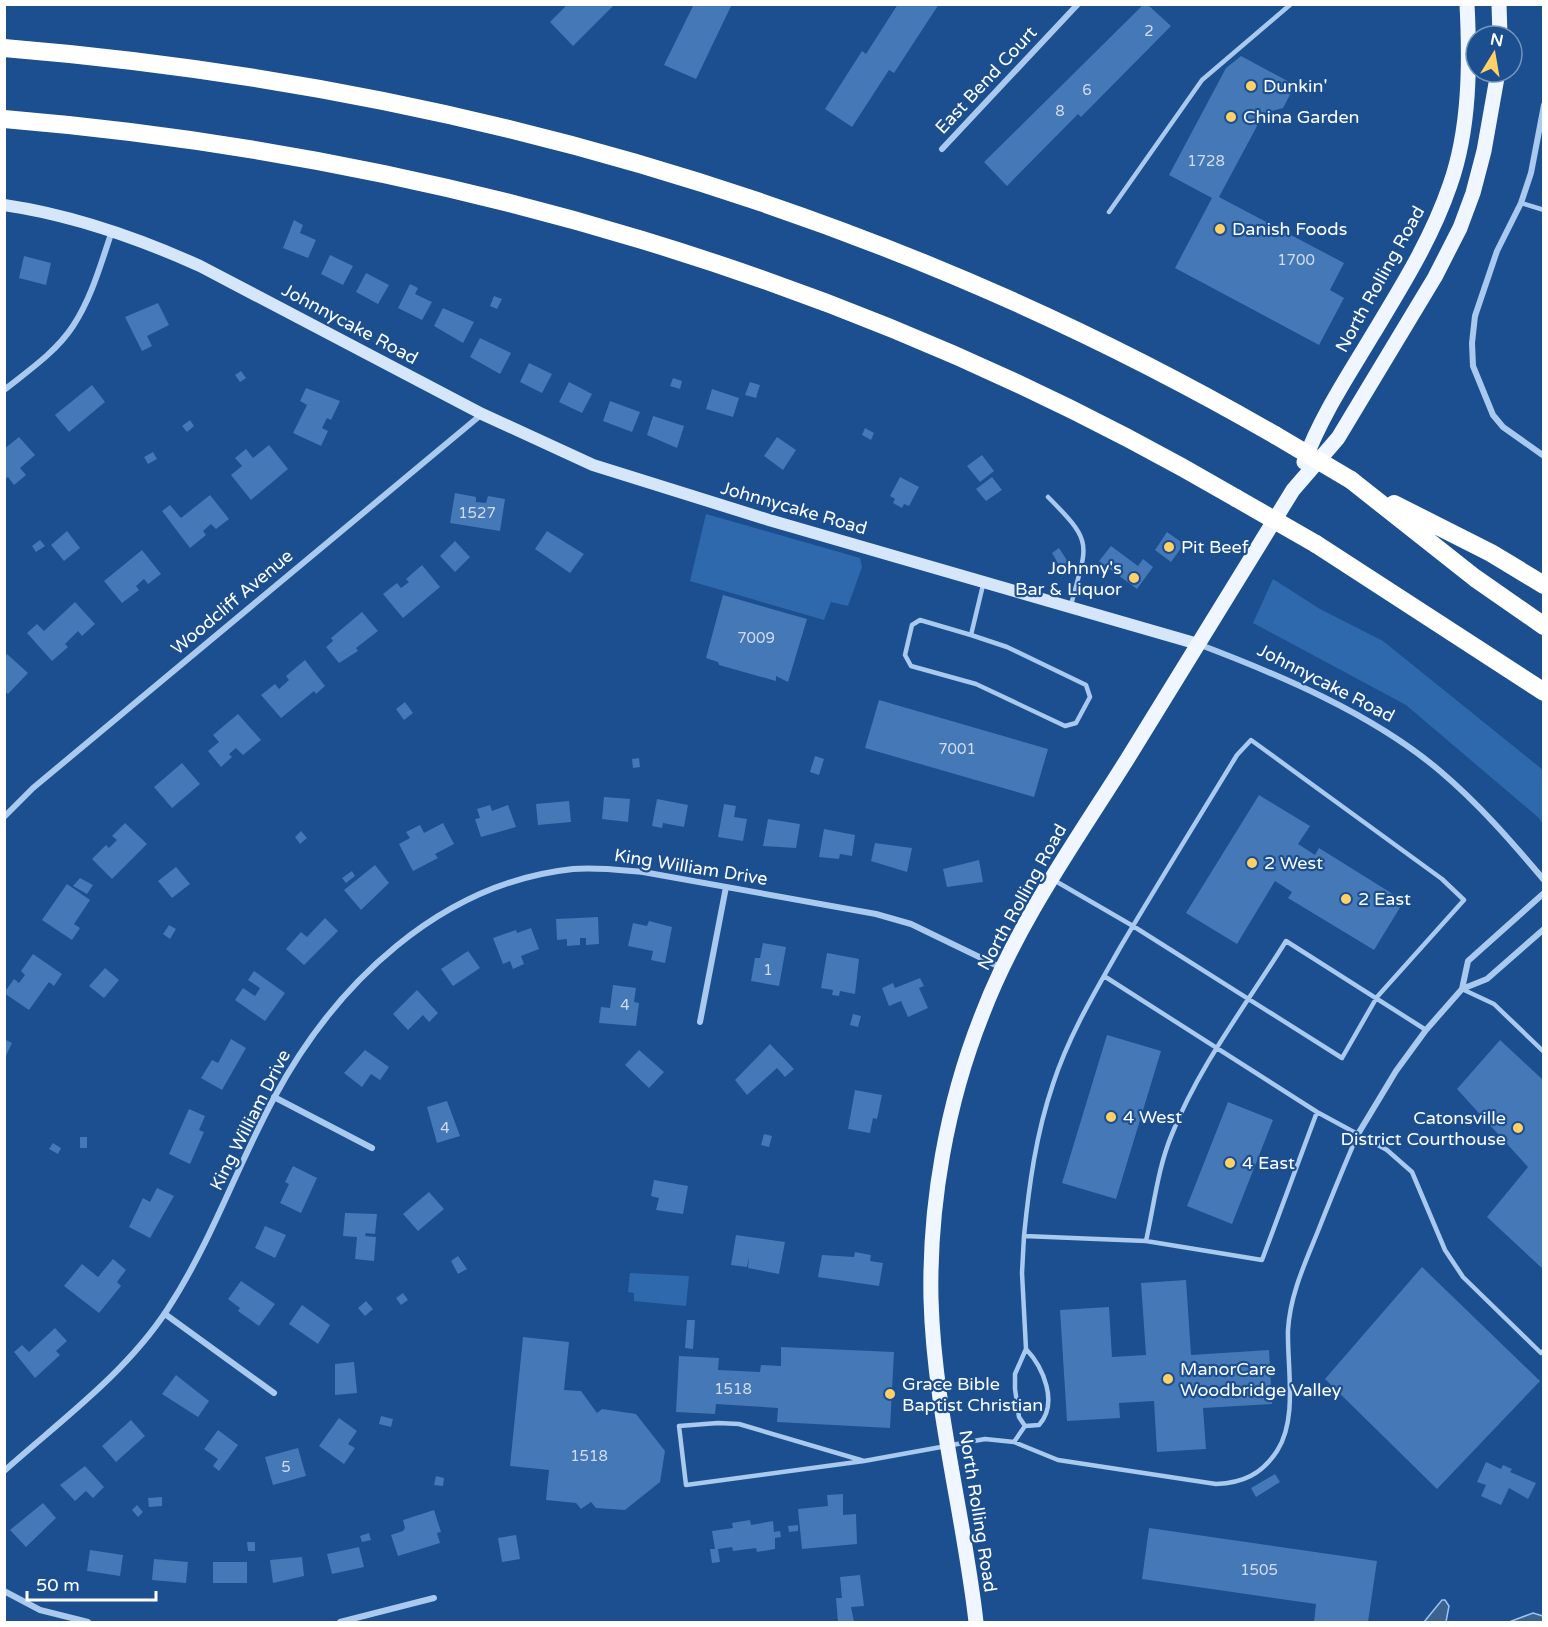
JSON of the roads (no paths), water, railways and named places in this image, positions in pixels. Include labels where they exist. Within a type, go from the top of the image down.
[{"type":"highway","points":[[4,48],[218,72],[387,100],[486,121],[690,178],[824,223],[954,276],[1196,390],[1351,480],[1491,553],[1544,585]]},
{"type":"highway","points":[[4,119],[160,134],[372,170],[559,214],[683,251],[961,357],[1153,449],[1316,544],[1544,692]]},
{"type":"highway","points":[[1351,480],[1474,578],[1544,626]]},
{"type":"highway","points":[[1485,653],[1544,705]]},
{"type":"main road","name":"North Rolling Road","points":[[1293,490],[1316,429],[1413,267],[1451,184],[1462,142],[1468,35],[1467,4]]},
{"type":"main road","points":[[1499,4],[1500,24]]},
{"type":"main road","name":"North Rolling Road","points":[[976,1623],[948,1445],[931,1300],[933,1236],[940,1178],[964,1068],[982,1015],[1002,969],[1052,879],[1293,490],[1338,438],[1435,277],[1473,193],[1496,84]]},
{"type":"street","name":"East Bend Court","points":[[942,149],[1078,4]]},
{"type":"street","points":[[1544,105],[1537,148],[1521,202],[1497,251],[1475,316],[1472,343],[1473,366],[1493,415],[1503,427],[1544,456]]},
{"type":"street","name":"Johnnycake Road","points":[[4,205],[112,230],[200,266],[482,414],[593,465],[1198,644],[1294,683],[1398,740],[1438,769],[1474,800],[1508,836],[1544,880]]},
{"type":"street","points":[[4,390],[42,360],[72,328],[93,287],[112,230]]},
{"type":"street","name":"Woodcliff Avenue","points":[[4,817],[33,788],[482,414]]},
{"type":"street","name":"King William Drive","points":[[4,1471],[98,1388],[165,1314],[195,1267],[274,1097],[298,1055],[351,988],[404,939],[435,917],[469,899],[504,884],[531,877],[583,869],[643,872],[876,914],[911,924],[1002,969]]},
{"type":"street","points":[[700,1022],[726,887]]},
{"type":"street","points":[[1462,989],[1468,961],[1544,893]]},
{"type":"street","points":[[1358,1134],[1376,1099],[1426,1030],[1462,989],[1487,979],[1544,929]]},
{"type":"street","points":[[274,1097],[372,1148]]},
{"type":"street","points":[[165,1314],[274,1393]]},
{"type":"street","points":[[4,1591],[40,1610],[87,1623]]},
{"type":"street","points":[[340,1623],[434,1598]]},
{"type":"lane","points":[[1108,212],[1202,80],[1291,4]]},
{"type":"lane","points":[[1521,202],[1544,210]]},
{"type":"lane","points":[[1048,497],[1077,526],[1084,541],[1084,557],[1070,607]]},
{"type":"lane","points":[[971,635],[983,582]]},
{"type":"lane","points":[[920,620],[971,635],[1007,647],[1086,685],[1090,697],[1076,723],[1065,726],[976,684],[911,666],[905,655],[912,625],[920,620]]},
{"type":"lane","points":[[1025,1426],[1019,1418],[1015,1389],[1015,1374],[1026,1349],[1022,1273],[1024,1236],[1031,1174],[1053,1084],[1076,1027],[1104,976],[1133,926],[1237,756],[1251,740],[1442,879],[1464,900],[1377,997],[1342,1058],[1133,926],[1052,879]]},
{"type":"lane","points":[[1146,1241],[1171,1136],[1201,1074],[1286,940],[1426,1030]]},
{"type":"lane","points":[[1104,976],[1317,1112],[1387,1150],[1412,1172],[1445,1250],[1463,1277],[1541,1353],[1544,1350]]},
{"type":"lane","points":[[1462,989],[1494,1004],[1544,1052]]},
{"type":"lane","points":[[1024,1236],[1146,1241],[1262,1260],[1317,1112]]},
{"type":"lane","points":[[864,1461],[739,1424],[679,1426],[686,1485],[864,1461],[985,1439],[1014,1442],[1058,1460],[1216,1484],[1243,1480],[1265,1466],[1278,1450],[1286,1431],[1288,1330],[1295,1292],[1358,1134]]},
{"type":"lane","points":[[1025,1426],[1039,1425],[1047,1417],[1048,1401],[1039,1362],[1026,1349]]},
{"type":"lane","points":[[1014,1442],[1025,1426]]},
{"type":"place","name":"Dunkin'","points":[[1251,86]]},
{"type":"place","name":"China Garden","points":[[1231,117]]},
{"type":"place","name":"Danish Foods","points":[[1220,229]]},
{"type":"place","name":"Pit Beef","points":[[1169,547]]},
{"type":"place","name":"Johnny's Bar & Liquor","points":[[1134,578]]},
{"type":"place","name":"2 West","points":[[1252,863]]},
{"type":"place","name":"2 East","points":[[1346,899]]},
{"type":"place","name":"4 West","points":[[1111,1117]]},
{"type":"place","name":"Catonsville District Courthouse","points":[[1518,1128]]},
{"type":"place","name":"4 East","points":[[1230,1163]]},
{"type":"place","name":"ManorCare Woodbridge Valley","points":[[1168,1379]]},
{"type":"place","name":"Grace Bible Baptist Christian","points":[[890,1394]]}]
